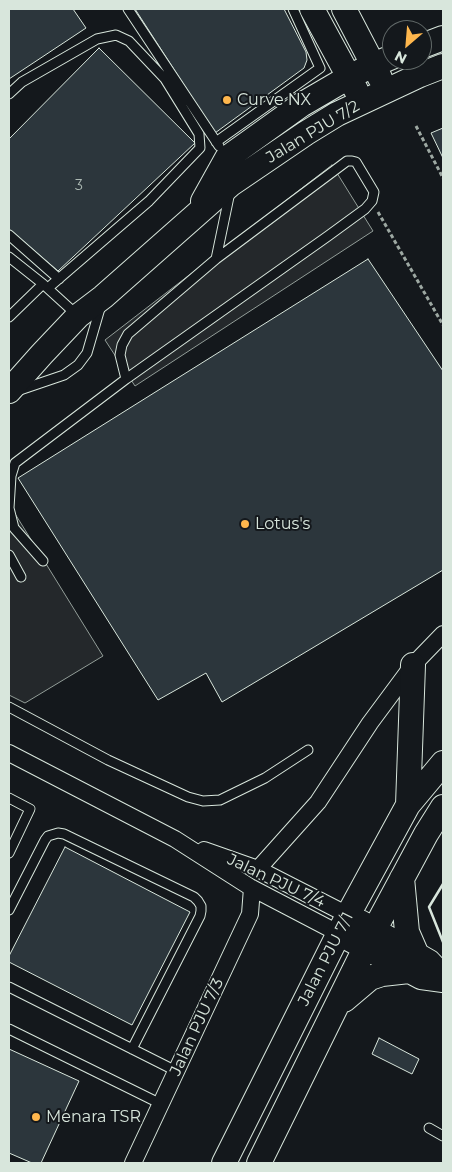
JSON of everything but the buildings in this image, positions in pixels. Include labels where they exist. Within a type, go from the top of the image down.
[{"type":"street","points":[[312,9],[363,102]]},
{"type":"street","points":[[344,9],[382,60]]},
{"type":"street","name":"Jalan PJU 7/2","points":[[195,217],[222,150],[349,77],[382,61]]},
{"type":"street","name":"Jalan PJU 7/2","points":[[9,393],[78,316],[103,297],[231,184],[337,114],[386,90],[443,66]]},
{"type":"street","points":[[384,70],[386,90]]},
{"type":"street","points":[[258,869],[318,802],[370,723],[414,664],[443,634]]},
{"type":"street","points":[[408,805],[414,664]]},
{"type":"street","name":"Jalan PJU 7/4","points":[[9,753],[175,839],[252,888],[343,924]]},
{"type":"street","name":"Jalan PJU 7/1","points":[[224,1163],[343,924],[408,805],[443,764]]},
{"type":"street","name":"Jalan PJU 7/1","points":[[259,1163],[370,938],[426,834],[443,807]]},
{"type":"street","name":"Jalan PJU 7/4","points":[[175,839],[258,869],[343,924]]},
{"type":"street","points":[[402,878],[407,932],[413,963]]},
{"type":"street","name":"Jalan PJU 7/3","points":[[133,1163],[250,914],[252,888]]},
{"type":"street","points":[[343,924],[413,963]]},
{"type":"street","points":[[337,1006],[370,978],[413,963],[429,962],[443,978]]},
{"type":"lane","points":[[128,9],[184,89],[222,150],[320,68],[293,9]]},
{"type":"lane","points":[[9,94],[22,82],[97,39],[116,35],[129,41],[165,79],[199,134],[200,148],[149,201],[58,279],[45,286],[9,317]]},
{"type":"lane","points":[[43,561],[14,528],[9,508],[11,476],[15,463],[126,379],[365,209],[372,201],[374,192],[356,162],[347,162],[216,259],[128,334],[122,345],[120,355],[126,379]]},
{"type":"lane","points":[[216,259],[231,184]]},
{"type":"lane","points":[[9,235],[58,279]]},
{"type":"lane","points":[[9,257],[78,316]]},
{"type":"lane","points":[[9,393],[64,375],[78,365],[87,353],[103,297]]},
{"type":"lane","points":[[9,555],[21,578]]},
{"type":"lane","points":[[9,707],[108,760],[188,797],[203,801],[220,800],[265,778],[308,750]]},
{"type":"lane","points":[[9,798],[30,810],[9,853]]},
{"type":"lane","points":[[9,910],[45,840],[48,836],[58,833],[72,838],[198,901],[201,906],[200,916],[132,1049]]},
{"type":"lane","points":[[9,987],[176,1071]]},
{"type":"lane","points":[[9,1029],[161,1104]]},
{"type":"lane","points":[[429,1128],[443,1136]]},
{"type":"path","points":[[416,126],[443,178]]},
{"type":"path","points":[[372,201],[443,325]]},
{"type":"shaded area","points":[[332,165],[373,231],[135,386],[105,340]]},
{"type":"shaded area","points":[[9,504],[103,656],[25,703],[9,695]]},
{"type":"wall","points":[[443,884],[429,907],[443,942]]},
{"type":"place","name":"Curve NX","points":[[227,100]]},
{"type":"place","name":"Lotus's","points":[[245,524]]},
{"type":"place","name":"Menara TSR","points":[[36,1117]]}]
